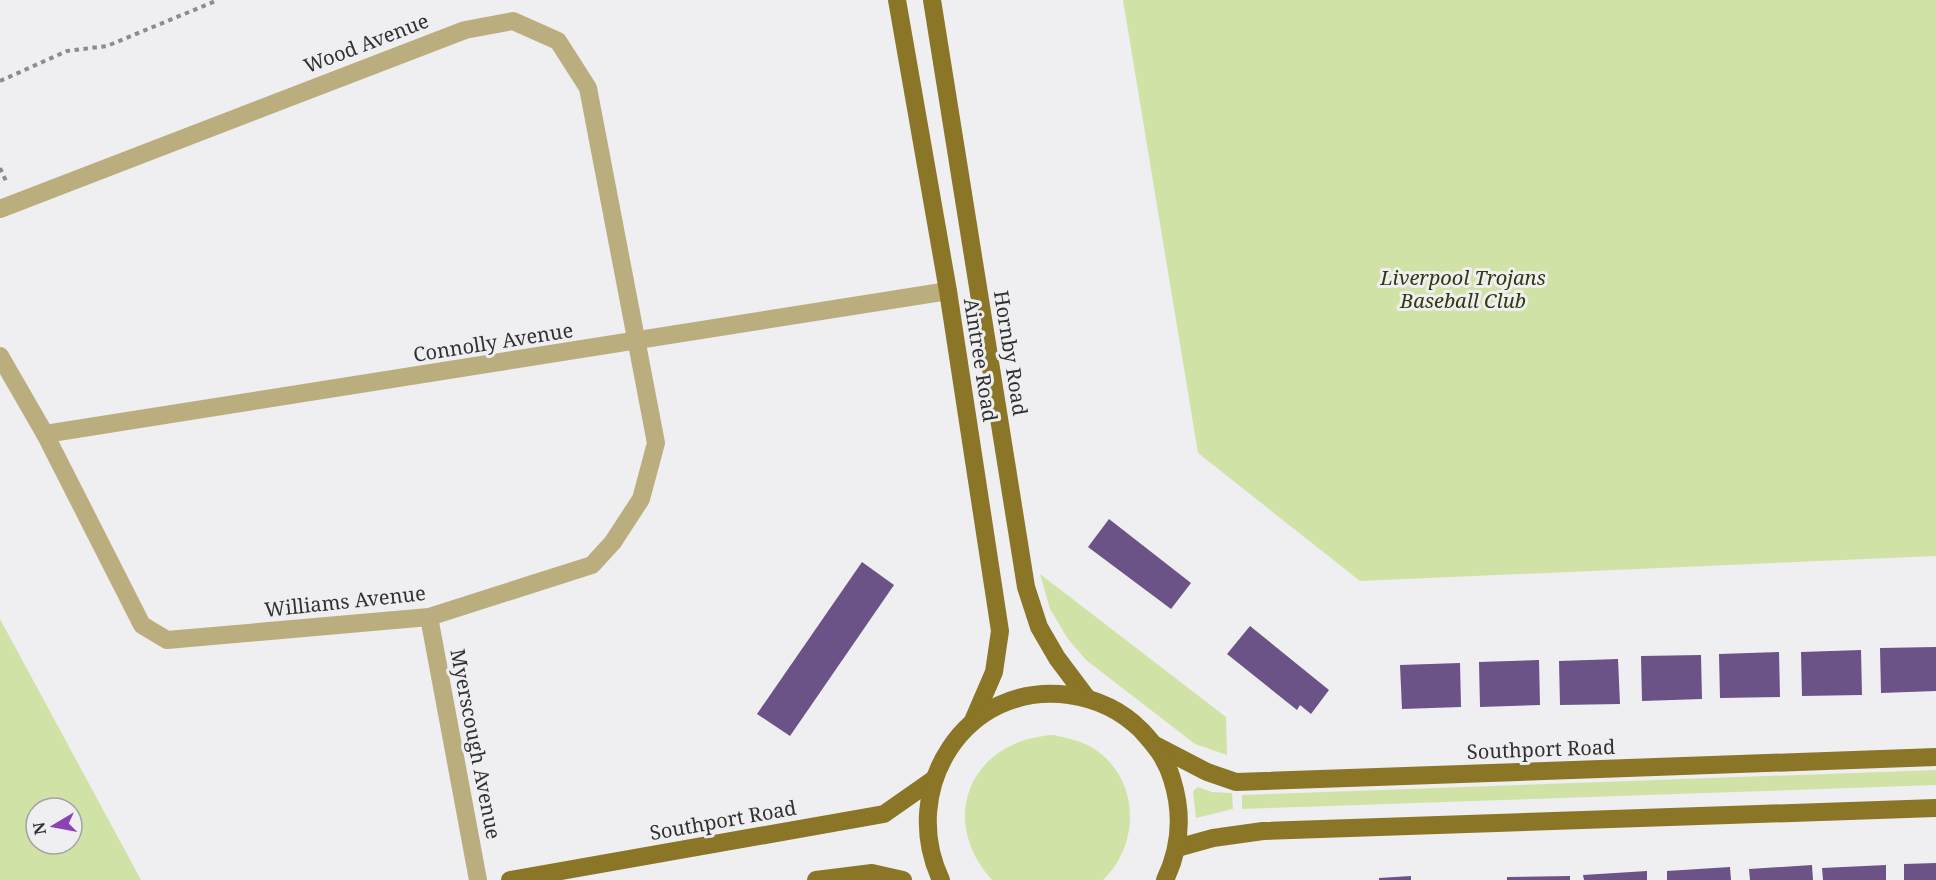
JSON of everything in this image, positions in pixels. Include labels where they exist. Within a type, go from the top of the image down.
[{"type":"main road","name":"Aintree Road","points":[[897,0],[948,291],[1000,631],[994,672],[972,723]]},
{"type":"main road","name":"Hornby Road","points":[[932,0],[1026,587],[1039,627],[1057,658],[1087,698]]},
{"type":"main road","points":[[941,880],[930,849],[926,815],[934,779],[953,742],[972,723],[996,707],[1026,696],[1054,693],[1087,698],[1112,708],[1132,721],[1155,745],[1168,766],[1179,800],[1180,828],[1177,848],[1165,880]]},
{"type":"main road","name":"Southport Road","points":[[1155,745],[1207,772],[1236,782],[1936,758]]},
{"type":"main road","name":"Southport Road","points":[[510,880],[884,814],[934,779]]},
{"type":"main road","points":[[1177,848],[1213,838],[1263,831],[1936,808]]},
{"type":"main road","points":[[816,880],[872,873],[903,880]]},
{"type":"street","name":"Wood Avenue","points":[[0,209],[465,30],[513,21],[558,41],[588,88],[637,342]]},
{"type":"street","name":"Connolly Avenue","points":[[45,434],[948,291]]},
{"type":"street","name":"Williams Avenue","points":[[45,434],[142,625],[167,640],[429,617],[592,565],[613,542],[641,499],[656,443],[637,342]]},
{"type":"street","points":[[0,356],[45,434]]},
{"type":"street","name":"Myerscough Avenue","points":[[429,617],[478,880]]},
{"type":"path","points":[[0,81],[67,51],[107,46],[218,0]]},
{"type":"green space","name":"Liverpool Trojans Baseball Club","points":[[1123,0],[1936,0],[1936,556],[1360,581],[1198,453]]},
{"type":"green space","points":[[1040,574],[1226,717],[1227,755],[1195,744],[1086,660],[1068,639],[1050,609]]},
{"type":"green space","points":[[0,619],[141,880],[0,880]]},
{"type":"green space","points":[[1054,735],[1093,748],[1120,776],[1127,793],[1130,811],[1129,830],[1124,848],[1115,865],[1103,880],[992,880],[975,856],[967,832],[965,808],[971,786],[984,766],[1002,751],[1025,740]]},
{"type":"green space","points":[[1936,770],[1936,785],[1242,809],[1242,795]]},
{"type":"green space","points":[[1198,787],[1212,792],[1232,793],[1233,809],[1196,818],[1193,791]]},
{"type":"building","points":[[1109,519],[1191,583],[1171,609],[1088,547]]},
{"type":"building","points":[[862,562],[894,585],[790,736],[757,714]]},
{"type":"building","points":[[1250,626],[1329,690],[1311,714],[1300,705],[1297,710],[1227,654]]},
{"type":"building","points":[[1936,647],[1936,691],[1881,693],[1880,648]]},
{"type":"building","points":[[1861,650],[1862,695],[1802,696],[1801,652]]},
{"type":"building","points":[[1779,652],[1780,697],[1720,698],[1719,654]]},
{"type":"building","points":[[1701,655],[1702,699],[1642,701],[1641,656]]},
{"type":"building","points":[[1618,659],[1620,704],[1560,705],[1559,661]]},
{"type":"building","points":[[1539,660],[1540,705],[1480,707],[1479,662]]},
{"type":"building","points":[[1460,663],[1461,707],[1402,709],[1400,665]]},
{"type":"building","points":[[1936,863],[1936,880],[1904,880],[1904,864]]},
{"type":"building","points":[[1812,865],[1813,880],[1750,880],[1749,869]]},
{"type":"building","points":[[1886,865],[1886,880],[1823,880],[1822,868]]},
{"type":"building","points":[[1730,867],[1731,880],[1667,880],[1667,871]]},
{"type":"building","points":[[1647,871],[1647,880],[1584,880],[1583,875]]},
{"type":"building","points":[[1411,876],[1411,880],[1379,880],[1379,878]]},
{"type":"building","points":[[1570,876],[1570,880],[1507,880],[1507,877]]}]
